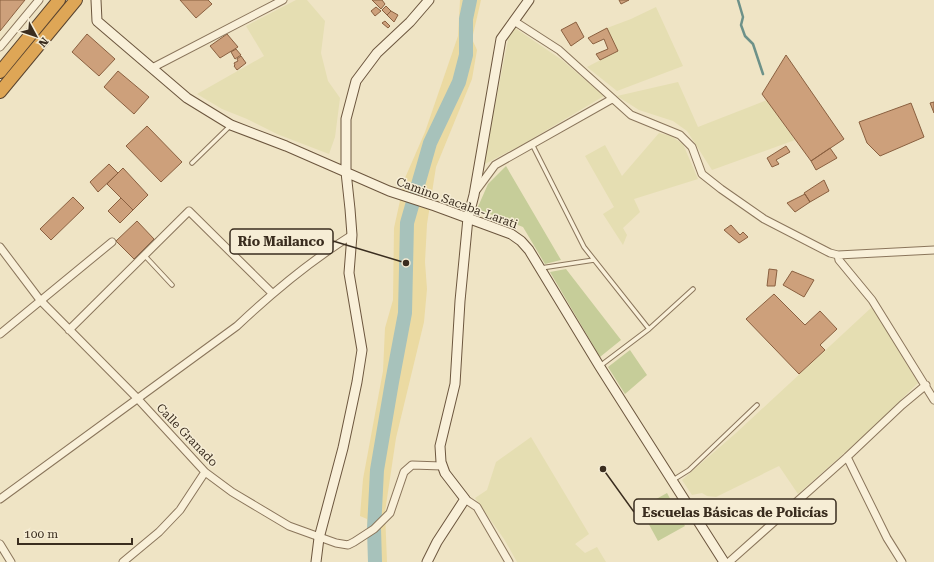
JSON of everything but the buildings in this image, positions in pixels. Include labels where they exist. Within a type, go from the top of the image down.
[{"type":"highway","points":[[0,72],[59,0]]},
{"type":"highway","points":[[0,92],[76,0]]},
{"type":"main road","name":"Camino Sacaba-Larati","points":[[96,0],[97,21],[187,98],[231,125],[286,146],[390,191],[511,234],[521,241],[529,250],[600,366],[724,562]]},
{"type":"main road","points":[[316,562],[319,538],[343,448],[362,350],[349,273],[352,235],[346,172],[346,119],[356,81],[377,53],[410,22],[429,0]]},
{"type":"main road","points":[[427,562],[437,542],[465,499],[445,473],[441,462],[440,446],[455,384],[460,301],[468,218],[474,195],[501,39],[529,0]]},
{"type":"street","points":[[0,47],[39,0]]},
{"type":"street","points":[[152,68],[283,0]]},
{"type":"street","points":[[514,22],[559,50],[632,116],[680,135],[692,147],[702,174],[764,219],[830,253],[838,255],[934,250]]},
{"type":"street","points":[[474,195],[495,165],[612,99]]},
{"type":"street","points":[[69,330],[189,211],[272,293]]},
{"type":"street","points":[[0,499],[237,326],[272,293],[330,249],[352,235]]},
{"type":"street","points":[[0,334],[112,242]]},
{"type":"street","name":"Calle Granado","points":[[0,247],[40,300],[137,398],[206,472],[232,492],[289,526],[319,538],[348,545],[374,529],[390,513],[404,472],[412,465],[442,466]]},
{"type":"street","points":[[838,255],[839,260],[872,300],[934,400]]},
{"type":"street","points":[[729,562],[926,385]]},
{"type":"street","points":[[847,457],[887,538],[902,562]]},
{"type":"street","points":[[123,562],[159,532],[180,510],[206,472]]},
{"type":"street","points":[[465,499],[477,507],[509,562]]},
{"type":"street","points":[[0,544],[11,562]]},
{"type":"lane","points":[[192,163],[231,125]]},
{"type":"lane","points":[[532,144],[584,247],[649,329]]},
{"type":"lane","points":[[144,255],[172,286]]},
{"type":"lane","points":[[540,268],[594,260]]},
{"type":"lane","points":[[600,366],[649,329],[693,289]]},
{"type":"lane","points":[[672,481],[689,470],[757,405]]},
{"type":"shaded area","points":[[296,0],[307,0],[325,21],[321,53],[328,81],[340,98],[335,137],[329,154],[277,134],[247,119],[222,109],[197,94],[264,56],[246,26]]},
{"type":"shaded area","points":[[656,7],[683,66],[617,91],[587,67],[618,51],[607,28]]},
{"type":"shaded area","points":[[515,28],[562,60],[604,96],[523,144],[483,165],[509,35]]},
{"type":"shaded area","points":[[678,82],[698,127],[767,100],[795,140],[712,170],[687,131],[673,121],[639,110],[617,96]]},
{"type":"shaded area","points":[[659,133],[671,136],[683,144],[698,179],[634,199],[640,212],[623,228],[627,235],[623,245],[603,214],[614,207],[585,156],[605,145],[622,176]]},
{"type":"shaded area","points":[[872,307],[918,383],[868,432],[798,494],[779,466],[716,497],[707,496],[702,493],[692,495],[682,480],[736,433]]},
{"type":"shaded area","points":[[531,437],[589,534],[575,544],[585,553],[597,547],[606,562],[517,562],[504,539],[475,498],[487,490],[496,462]]},
{"type":"green space","points":[[506,166],[561,260],[545,264],[523,227],[477,209],[488,184]]},
{"type":"green space","points":[[566,269],[621,340],[600,357],[550,272]]},
{"type":"green space","points":[[630,350],[647,375],[625,394],[608,367]]},
{"type":"green space","points":[[667,493],[685,526],[658,541],[640,508]]},
{"type":"sand","points":[[460,0],[481,0],[472,39],[477,50],[472,79],[436,167],[427,224],[425,262],[427,289],[424,322],[396,438],[385,512],[387,562],[370,562],[367,519],[360,516],[363,479],[383,371],[385,328],[393,300],[394,228],[405,178],[425,132],[458,36]]},
{"type":"waterway","points":[[375,562],[374,529],[377,470],[405,313],[407,223],[430,143],[459,82],[466,55],[466,19],[470,0]]},
{"type":"waterway","points":[[738,0],[743,17],[741,25],[745,36],[753,44],[763,74]]},
{"type":"place","name":"Río Mailanco","points":[[406,263]]},
{"type":"place","name":"Escuelas Básicas de Policías","points":[[603,469]]}]
